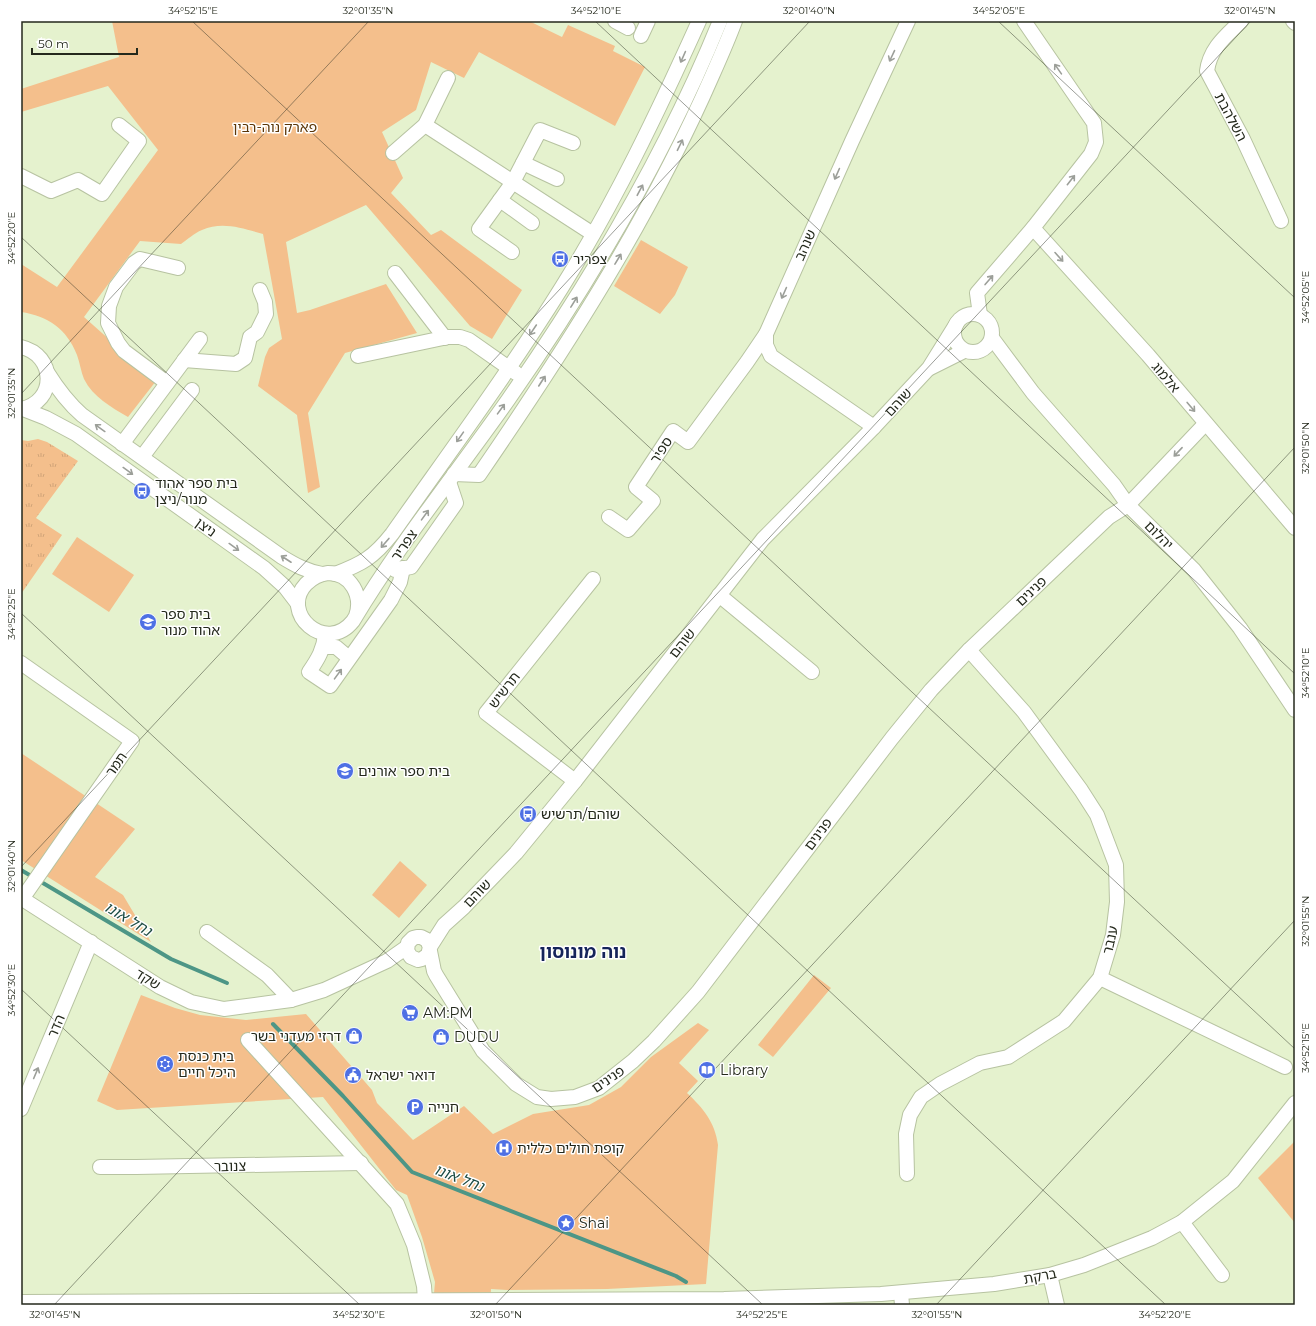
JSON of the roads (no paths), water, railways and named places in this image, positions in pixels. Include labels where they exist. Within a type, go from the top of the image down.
[{"type":"street","points":[[615,21],[628,28]]},
{"type":"street","points":[[641,36],[648,21]]},
{"type":"street","name":"צפריר","points":[[328,574],[361,564],[373,556],[383,546],[562,287],[634,161],[699,21]]},
{"type":"street","name":"צפריר","points":[[356,616],[385,571],[523,377],[593,271],[636,196],[674,125],[720,21]]},
{"type":"street","points":[[385,571],[411,567],[456,503],[451,478],[479,475],[584,316],[649,206],[701,100],[736,21]]},
{"type":"street","name":"שנהב","points":[[766,334],[852,141],[908,21]]},
{"type":"street","points":[[980,315],[977,293],[1033,228],[1091,154],[1096,142],[1094,123],[1024,21]]},
{"type":"street","name":"השלהבת","points":[[1241,21],[1217,46],[1208,60],[1207,71],[1243,140],[1281,221]]},
{"type":"street","points":[[393,152],[425,125],[448,78]]},
{"type":"street","points":[[21,176],[51,191],[78,180],[102,194],[139,141],[119,125]]},
{"type":"street","points":[[425,125],[593,234]]},
{"type":"street","points":[[512,252],[479,229],[513,182],[540,130],[573,143]]},
{"type":"street","points":[[523,163],[557,179]]},
{"type":"street","points":[[500,200],[532,223]]},
{"type":"street","name":"אלמוג","points":[[1033,228],[1148,355],[1205,424],[1295,528]]},
{"type":"street","points":[[167,383],[124,351],[118,343],[108,322],[109,306],[116,287],[134,264],[140,259],[178,268]]},
{"type":"street","points":[[395,273],[445,338]]},
{"type":"street","points":[[184,360],[236,364],[240,363],[245,358],[250,337],[257,332],[266,314],[260,290]]},
{"type":"street","points":[[967,315],[980,315],[990,324],[992,338],[986,348],[981,351],[964,351],[955,342],[954,329],[961,318],[967,315]]},
{"type":"street","name":"שוהם","points":[[421,937],[444,925],[464,907],[516,853],[575,781],[763,539],[874,428],[929,368],[957,323]]},
{"type":"street","points":[[766,334],[766,344],[771,356],[874,428]]},
{"type":"street","name":"ספיר","points":[[609,517],[628,530],[653,501],[636,487],[673,431],[688,442],[766,334]]},
{"type":"street","points":[[358,356],[445,338],[460,337],[469,340],[523,377]]},
{"type":"street","name":"יהלום","points":[[992,338],[1033,393],[1114,485],[1128,505],[1194,570],[1240,628],[1295,710]]},
{"type":"street","points":[[122,444],[200,339]]},
{"type":"street","name":"ניצן","points":[[21,347],[38,355],[54,384],[71,406],[122,444],[286,560],[305,570],[328,574]]},
{"type":"street","name":"שוהם","points":[[929,368],[964,351]]},
{"type":"street","name":"יהלום","points":[[981,351],[1013,368]]},
{"type":"street","points":[[22,409],[34,405],[42,397],[47,385],[47,372]]},
{"type":"street","points":[[142,457],[192,390]]},
{"type":"street","name":"ניצן","points":[[22,409],[46,418],[76,434],[264,568],[285,587],[298,604]]},
{"type":"street","name":"פנינים","points":[[430,949],[434,971],[446,993],[483,1051],[516,1084],[538,1096],[551,1099],[575,1097],[599,1088],[633,1061],[654,1041],[698,992],[892,738],[931,690],[968,650],[1109,517],[1128,505],[1205,424]]},
{"type":"street","points":[[349,658],[336,647],[324,640],[307,625],[302,617],[298,604],[300,595],[305,585],[312,579],[328,574],[345,578],[354,588],[358,599],[359,605],[356,616],[351,624],[342,630],[333,633],[324,640],[318,659],[309,672],[330,686],[391,600],[400,582],[404,568]]},
{"type":"street","name":"תרשיש","points":[[575,781],[486,713],[593,579]]},
{"type":"street","points":[[374,588],[391,600]]},
{"type":"street","points":[[719,595],[812,672]]},
{"type":"street","name":"ענבר","points":[[907,1174],[906,1134],[910,1115],[921,1097],[940,1084],[980,1063],[1008,1057],[1064,1021],[1100,978],[1113,935],[1117,902],[1116,865],[1097,815],[1081,790],[1024,712],[968,650]]},
{"type":"street","name":"תמר","points":[[21,664],[132,741],[22,899]]},
{"type":"street","name":"שקד","points":[[22,899],[160,987],[191,1002],[224,1009],[291,1000]]},
{"type":"street","name":"שוהם","points":[[430,949],[444,925]]},
{"type":"street","points":[[207,932],[267,975],[291,1000],[324,990],[387,961],[407,947],[411,940],[417,937],[427,940],[430,949],[426,958],[417,960],[387,961]]},
{"type":"street","name":"הדר","points":[[21,1109],[91,942]]},
{"type":"street","points":[[407,947],[409,954],[417,960]]},
{"type":"street","name":"פנינים","points":[[417,960],[434,971]]},
{"type":"street","points":[[1100,978],[1285,1067]]},
{"type":"street","points":[[248,1040],[397,1204],[414,1245],[424,1286],[425,1300]]},
{"type":"street","name":"ברקת","points":[[21,1302],[304,1303],[425,1300],[724,1298],[881,1294],[902,1299],[1050,1275],[1084,1264],[1152,1238],[1182,1222],[1233,1181],[1295,1103]]},
{"type":"street","name":"צנובר","points":[[100,1167],[136,1168],[361,1163]]},
{"type":"street","points":[[1182,1222],[1222,1275]]},
{"type":"street","points":[[1050,1275],[1057,1305]]},
{"type":"waterway","name":"נחל אונו","points":[[21,870],[171,959],[227,983]]},
{"type":"waterway","name":"נחל אונו","points":[[273,1024],[343,1096],[412,1172],[676,1276],[686,1282]]},
{"type":"place","name":"צפריר","points":[[560,259]]},
{"type":"place","name":"בית ספר אהוד מנור/ניצן","points":[[142,491]]},
{"type":"place","name":"בית ספר אהוד מנור","points":[[148,622]]},
{"type":"place","name":"בית ספר אורנים","points":[[345,771]]},
{"type":"place","name":"שוהם/תרשיש","points":[[528,814]]},
{"type":"place","name":"AM:PM","points":[[410,1013]]},
{"type":"place","name":"דרזי מעדני בשר","points":[[354,1036]]},
{"type":"place","name":"DUDU","points":[[441,1037]]},
{"type":"place","name":"בית כנסת היכל חיים","points":[[165,1064]]},
{"type":"place","name":"Library","points":[[707,1070]]},
{"type":"place","name":"דואר ישראל","points":[[353,1075]]},
{"type":"place","name":"חנייה","points":[[415,1107]]},
{"type":"place","name":"קופת חולים כללית","points":[[504,1148]]},
{"type":"place","name":"Shai","points":[[566,1223]]},
{"type":"district","name":"נוה מונוסון","points":[[583,952]]},
{"type":"park label","name":"פארק נוה-רבין","points":[[275,127]]}]
